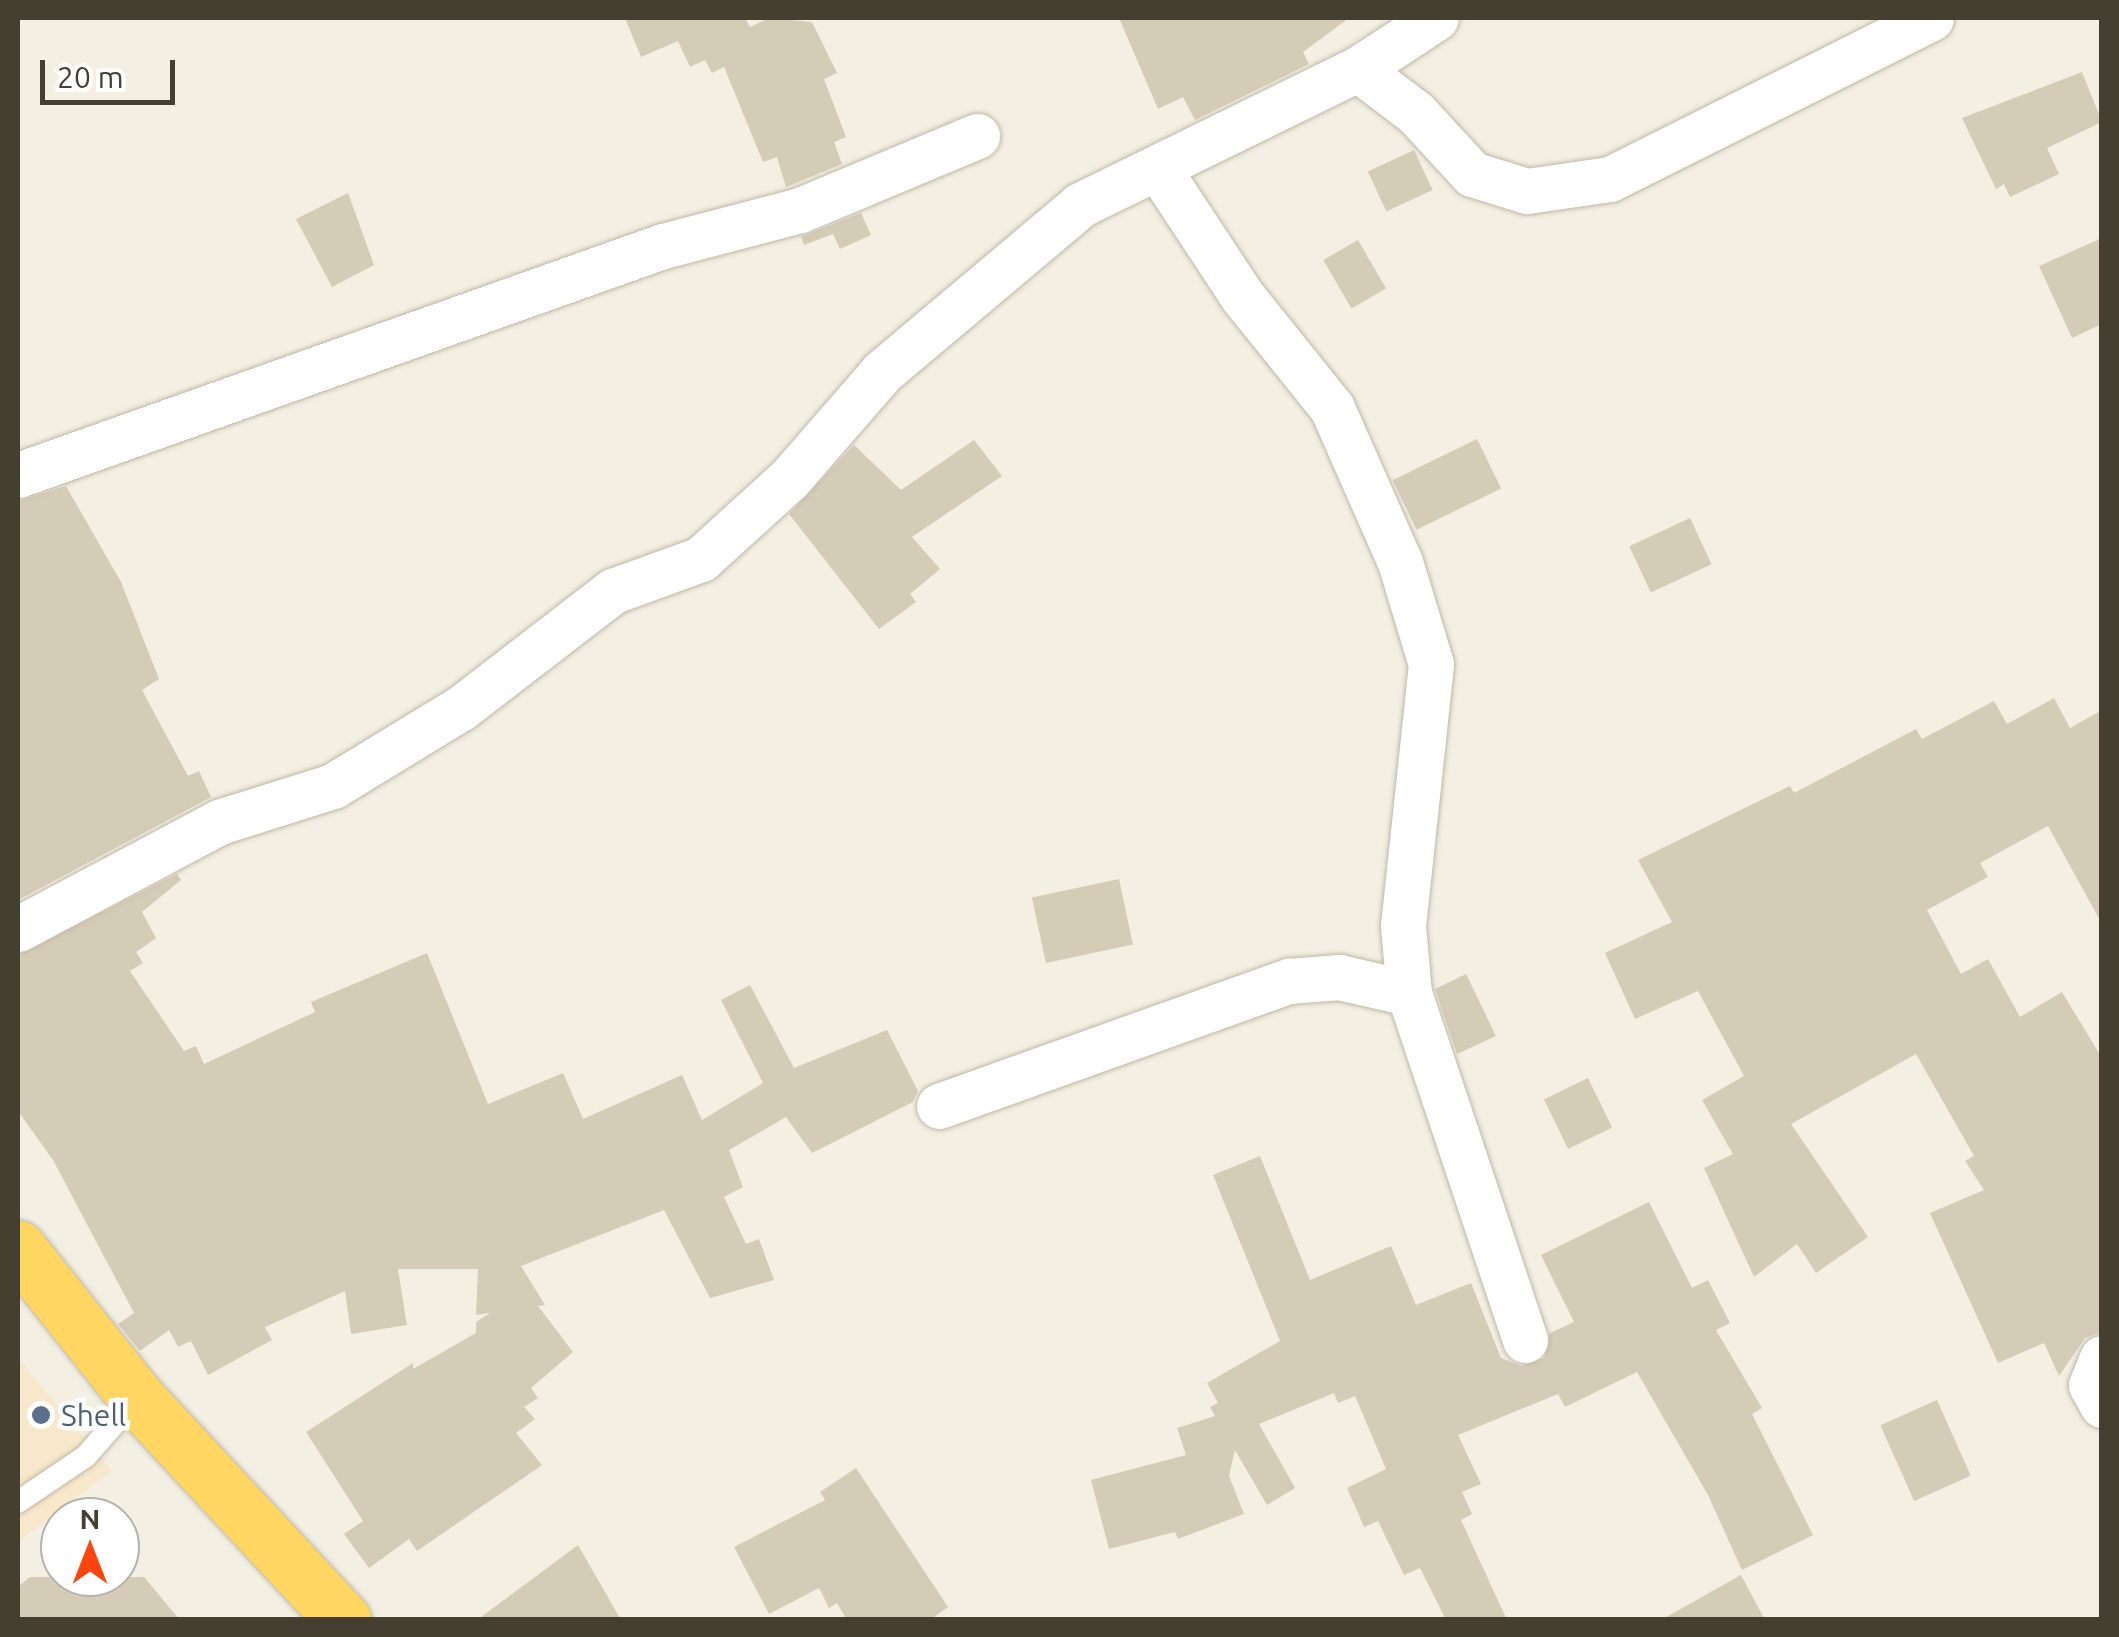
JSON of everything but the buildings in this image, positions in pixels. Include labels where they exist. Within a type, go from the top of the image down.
[{"type":"highway","points":[[24,1268],[137,1398],[343,1620]]},
{"type":"street","points":[[18,929],[219,822],[334,786],[461,708],[612,592],[701,559],[790,478],[882,372],[1080,205],[1358,69],[1436,18]]},
{"type":"street","points":[[1358,69],[1416,114],[1472,174],[1528,191],[1610,179],[1931,18]]},
{"type":"street","points":[[18,475],[662,246],[800,210],[977,136]]},
{"type":"street","points":[[1158,170],[1242,296],[1332,408],[1400,562],[1431,664],[1402,926],[1409,993],[1525,1340]]},
{"type":"street","points":[[939,1106],[1289,981],[1338,977],[1409,993]]},
{"type":"street","points":[[2102,1358],[2091,1385],[2102,1406]]},
{"type":"lane","points":[[18,1502],[86,1456],[137,1398]]},
{"type":"shaded area","name":"Shell","points":[[18,1358],[112,1471],[78,1497],[40,1497],[40,1525],[18,1542]]},
{"type":"place","name":"Shell","points":[[41,1415]]}]
